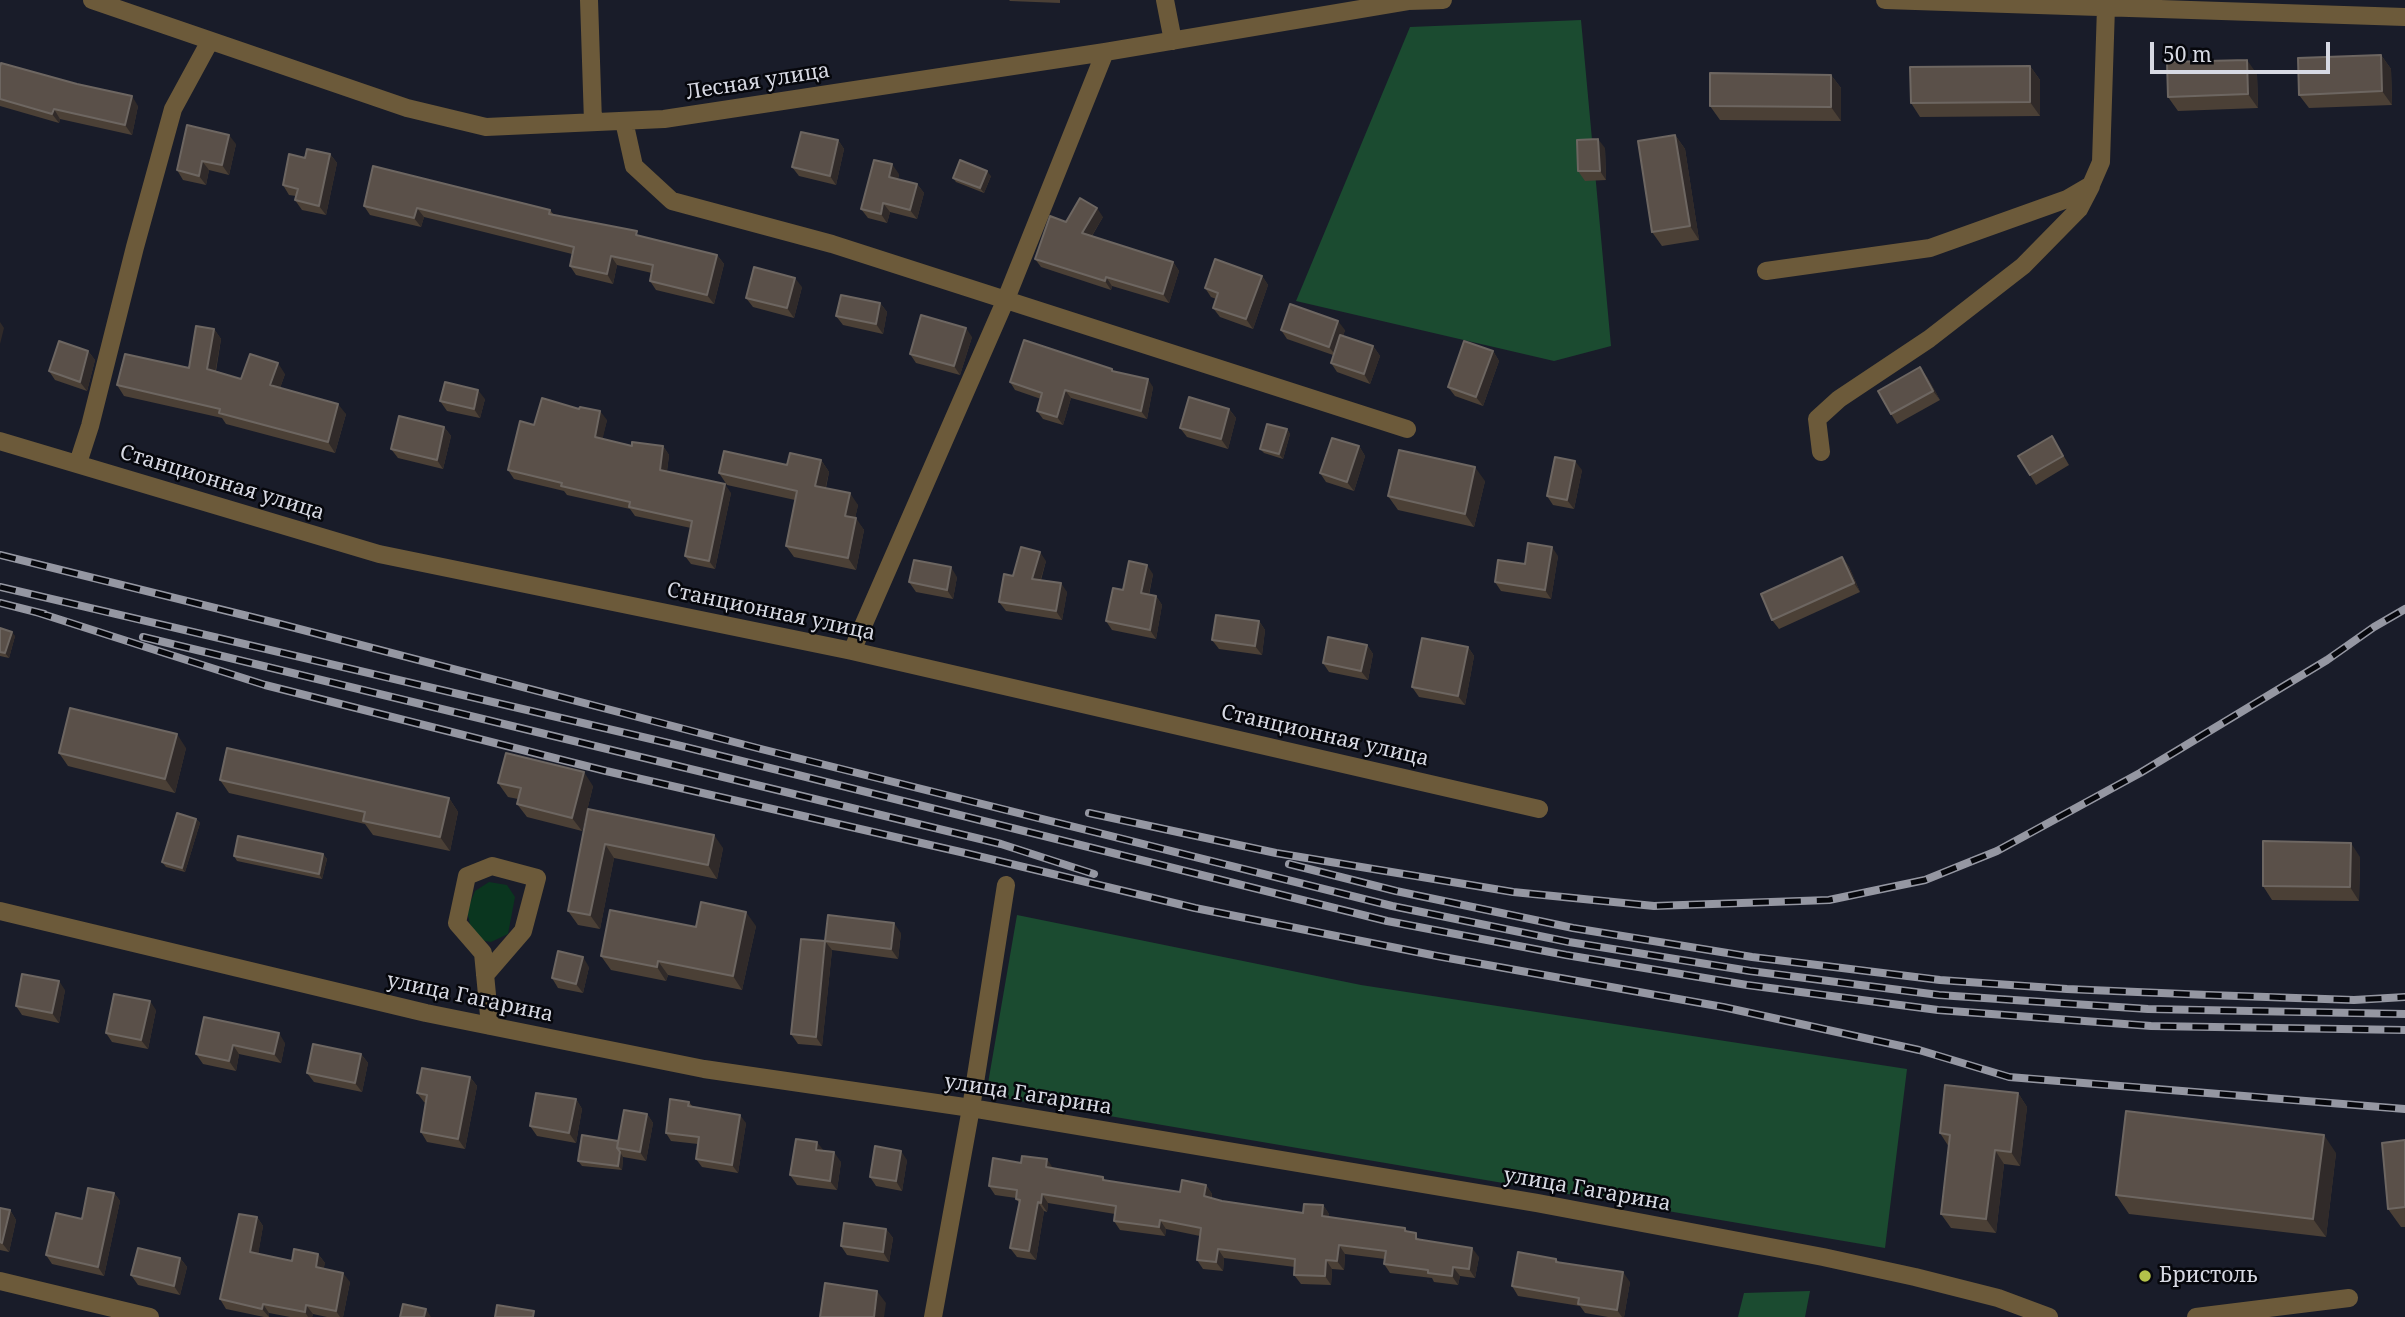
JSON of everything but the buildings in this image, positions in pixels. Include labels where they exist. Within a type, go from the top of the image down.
[{"type":"street","name":"Лесная улица","points":[[92,0],[407,108],[486,127],[664,119],[1105,52],[1408,0],[1443,0]]},
{"type":"street","points":[[1165,0],[1173,41]]},
{"type":"street","points":[[1885,0],[2405,17]]},
{"type":"street","points":[[588,1],[593,122]]},
{"type":"street","points":[[1821,452],[1817,419],[1839,398],[1929,339],[2023,266],[2079,209],[2101,162],[2106,7]]},
{"type":"street","points":[[78,463],[173,109],[210,41]]},
{"type":"street","points":[[852,651],[1006,299],[1105,52]]},
{"type":"street","points":[[624,121],[634,166],[673,201],[832,244],[1407,429]]},
{"type":"street","points":[[1766,271],[1930,248],[2067,199],[2091,185]]},
{"type":"street","name":"Станционная улица","points":[[0,441],[379,554],[852,651],[1539,809]]},
{"type":"street","points":[[485,975],[523,931],[537,878],[492,866],[467,876],[457,923],[483,953],[485,975],[490,1026]]},
{"type":"street","points":[[933,1317],[971,1108],[1006,885]]},
{"type":"street","name":"улица Гагарина","points":[[0,911],[490,1026],[704,1069],[971,1108],[1537,1203],[1823,1257],[1986,1295],[2049,1317]]},
{"type":"street","points":[[0,1281],[150,1317]]},
{"type":"street","points":[[2196,1317],[2349,1298]]},
{"type":"green space","points":[[1581,20],[1611,346],[1554,361],[1296,301],[1410,27]]},
{"type":"green space","points":[[489,882],[507,885],[515,897],[508,934],[491,942],[479,940],[470,924],[467,911],[475,891]]},
{"type":"green space","points":[[1017,915],[1361,985],[1907,1069],[1885,1248],[986,1095]]},
{"type":"green space","points":[[1810,1291],[1805,1317],[1738,1317],[1744,1293]]},
{"type":"railway","points":[[0,555],[1392,906],[1569,942],[1750,971],[1939,995],[2148,1009],[2405,1014]]},
{"type":"railway","points":[[0,587],[681,746],[1387,921],[1566,955],[1747,985],[1938,1010],[2151,1026],[2405,1030]]},
{"type":"railway","points":[[0,603],[44,614]]},
{"type":"railway","points":[[1089,813],[1276,853],[1513,892],[1654,906],[1829,900],[1925,880],[1997,851],[2140,773],[2327,660],[2405,609]]},
{"type":"railway","points":[[36,612],[265,685],[606,771],[1195,908],[1437,956],[1723,1007],[1919,1050],[2009,1077],[2405,1109]]},
{"type":"railway","points":[[143,637],[1001,844],[1094,874]]},
{"type":"railway","points":[[1289,864],[1396,891],[1573,928],[1752,957],[1940,980],[2208,995],[2354,1000],[2405,997]]},
{"type":"place","name":"Бристоль","points":[[2145,1276]]}]
